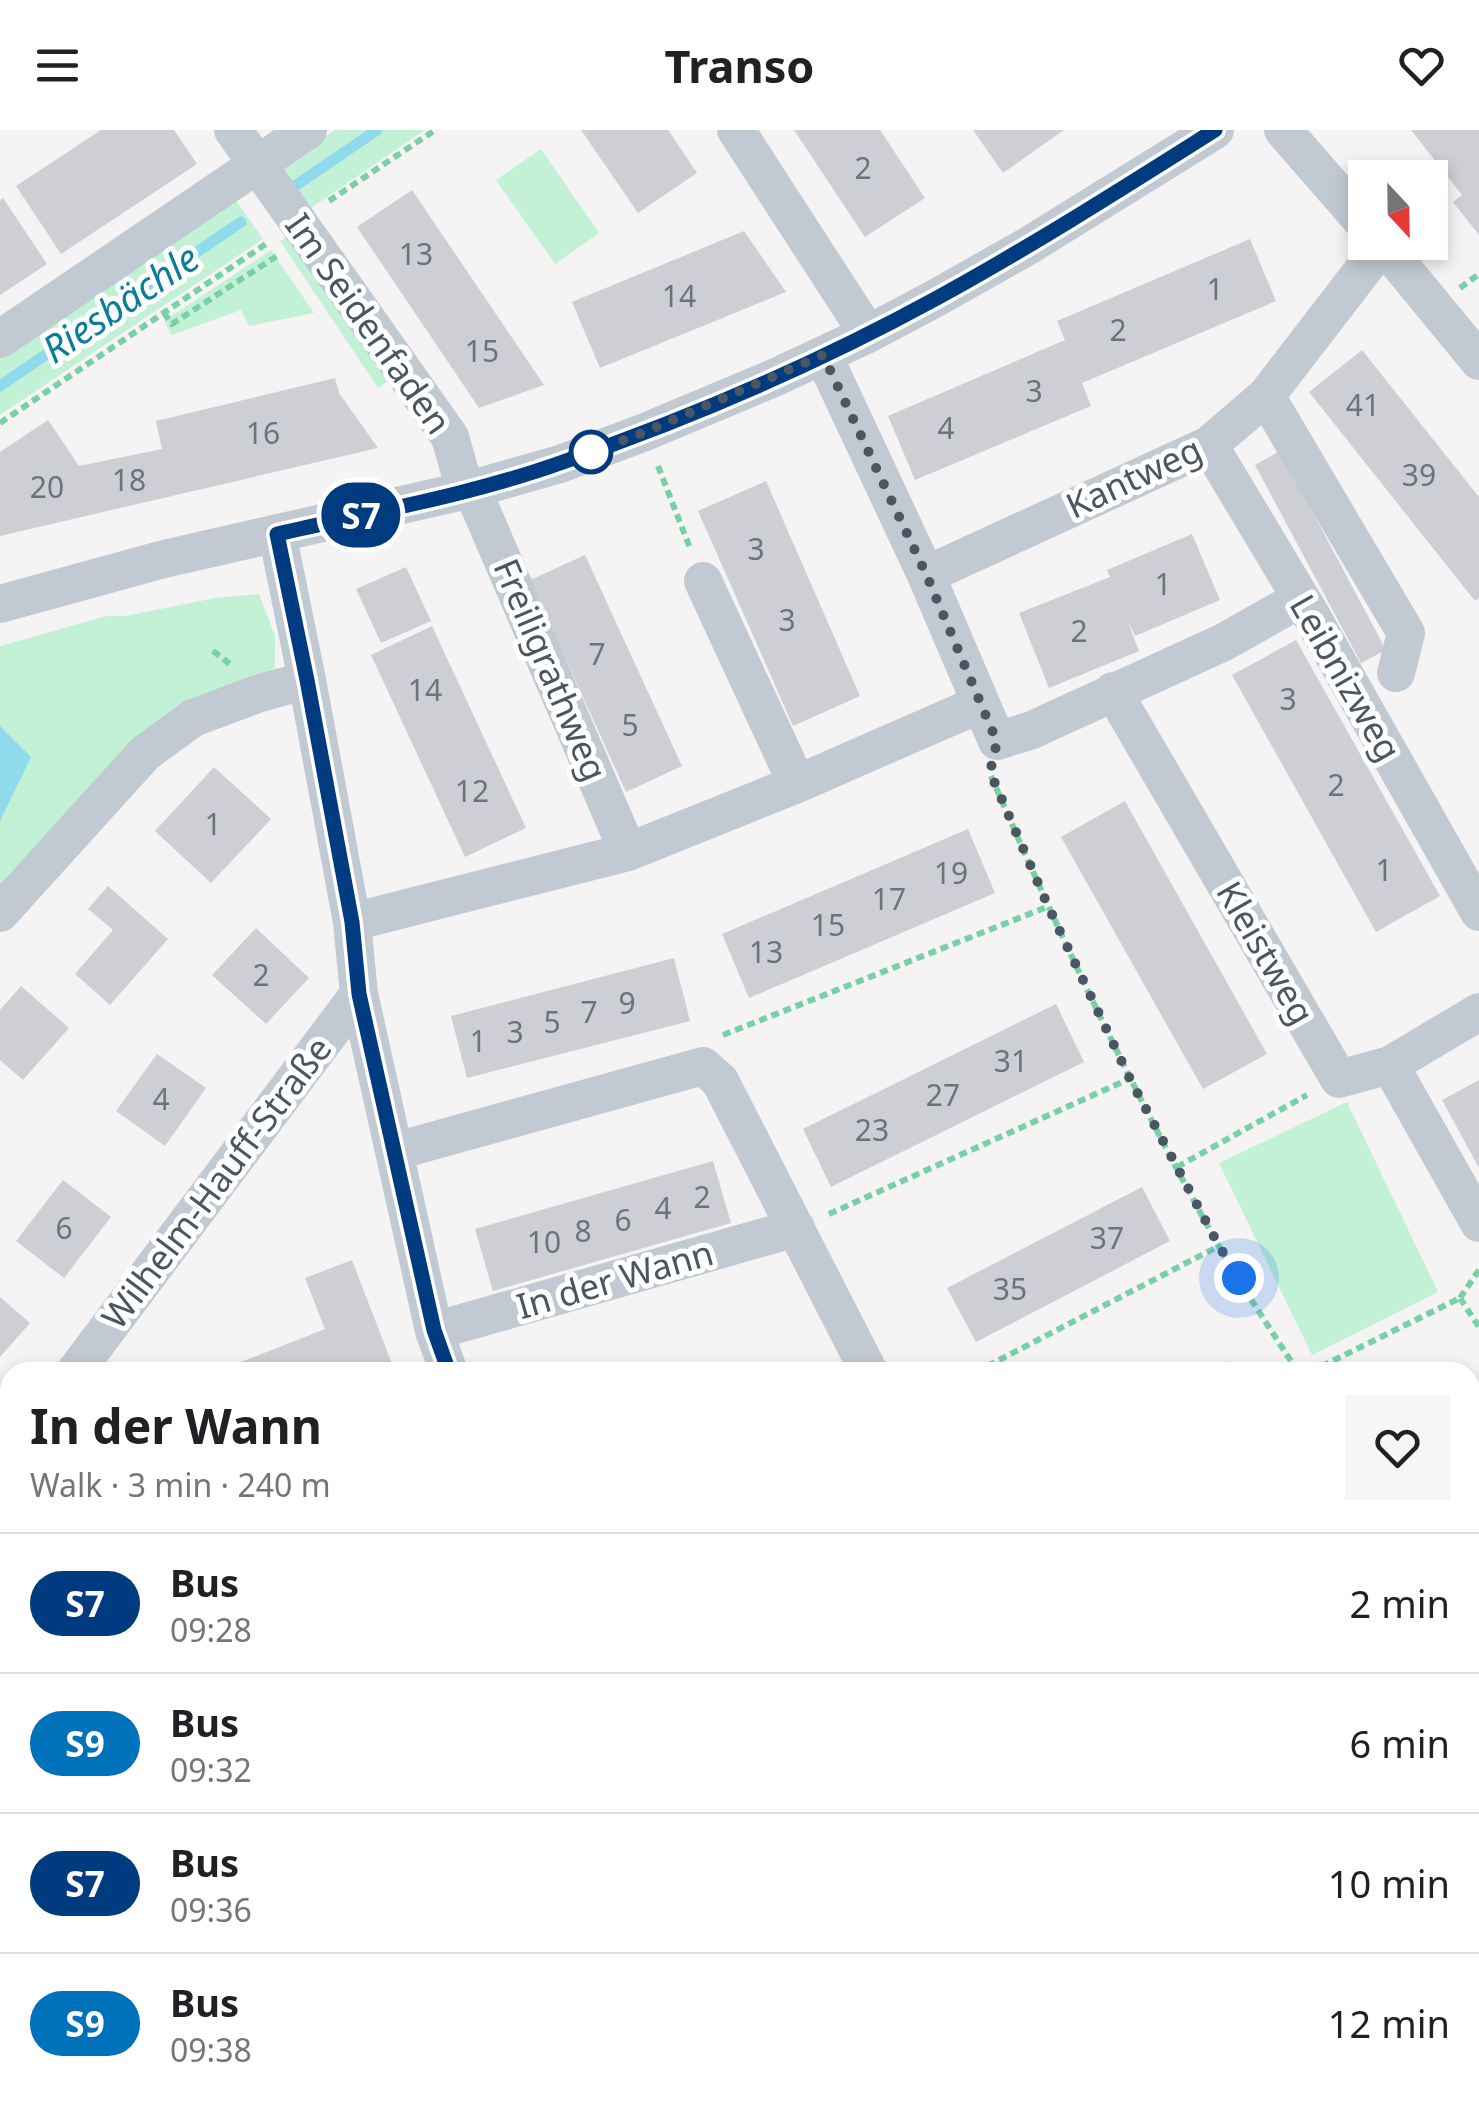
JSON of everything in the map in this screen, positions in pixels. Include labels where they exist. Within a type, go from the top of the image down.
[{"type":"street","name":"Im Seidenfaden","points":[[233,130],[257,165],[290,238],[450,437],[469,490]]},
{"type":"street","points":[[0,339],[308,130]]},
{"type":"street","points":[[736,130],[868,334]]},
{"type":"street","points":[[0,604],[164,559],[469,490],[560,464],[645,432],[868,334],[1028,246],[1215,130]]},
{"type":"street","points":[[1283,130],[1348,205]]},
{"type":"street","name":"Kantweg","points":[[926,574],[1209,445],[1266,396],[1360,260]]},
{"type":"street","points":[[1395,260],[1479,361]]},
{"type":"street","points":[[823,355],[926,574],[997,742],[1032,730],[1224,642],[1300,599]]},
{"type":"street","points":[[1266,396],[1406,633],[1396,672]]},
{"type":"street","name":"Leibnizweg","points":[[1209,445],[1479,912]]},
{"type":"street","name":"Freiligrathweg","points":[[469,490],[628,852]]},
{"type":"street","points":[[277,534],[352,922],[359,994],[434,1330],[445,1362]]},
{"type":"street","points":[[703,582],[797,784]]},
{"type":"street","points":[[0,912],[145,753],[193,718],[307,680]]},
{"type":"street","name":"Kleistweg","points":[[1112,692],[1339,1078]]},
{"type":"street","points":[[352,922],[628,852],[980,704]]},
{"type":"street","name":"Wilhelm-Hauff-Straße","points":[[83,1362],[359,994]]},
{"type":"street","points":[[1339,1078],[1390,1064],[1479,1012]]},
{"type":"street","points":[[1390,1064],[1479,1223]]},
{"type":"street","points":[[396,1152],[703,1066],[720,1081],[864,1362]]},
{"type":"street","name":"In der Wann","points":[[434,1330],[796,1228]]},
{"type":"path","points":[[164,313],[172,324],[435,130]]},
{"type":"path","points":[[0,423],[164,313],[290,238]]},
{"type":"path","points":[[645,432],[703,582]]},
{"type":"path","points":[[997,742],[990,772],[1130,1079],[1219,1246],[1292,1362]]},
{"type":"path","points":[[703,1066],[718,1037],[1048,906]]},
{"type":"path","points":[[1177,1167],[1339,1078]]},
{"type":"path","points":[[796,1228],[1130,1079]]},
{"type":"path","points":[[995,1362],[1219,1246]]},
{"type":"path","points":[[1330,1362],[1460,1298],[1479,1270]]},
{"type":"path","points":[[1460,1298],[1479,1328]]},
{"type":"green space","points":[[335,130],[425,130],[308,210],[278,169]]},
{"type":"green space","points":[[541,149],[599,233],[555,264],[496,180]]},
{"type":"green space","points":[[234,198],[263,239],[0,415],[0,355]]},
{"type":"green space","points":[[294,232],[393,378],[378,388],[280,241]]},
{"type":"green space","points":[[271,250],[314,313],[249,326],[241,310],[172,335],[164,321]]},
{"type":"green space","points":[[259,594],[275,636],[275,668],[166,717],[0,889],[0,646],[107,616]]},
{"type":"green space","points":[[1347,1102],[1438,1292],[1312,1355],[1219,1163]]},
{"type":"water","points":[[0,726],[31,757],[0,821]]},
{"type":"building","points":[[101,130],[174,130],[197,164],[61,254],[16,186]]},
{"type":"building","points":[[581,130],[668,130],[697,173],[638,213]]},
{"type":"building","points":[[794,130],[880,130],[925,198],[865,237]]},
{"type":"building","points":[[973,130],[1064,130],[1003,173]]},
{"type":"building","points":[[1411,130],[1479,130],[1479,235],[1453,202],[1462,195],[1448,177],[1448,160],[1435,160]]},
{"type":"building","points":[[412,190],[544,385],[479,408],[357,227]]},
{"type":"building","points":[[3,198],[47,264],[0,295],[0,200]]},
{"type":"building","points":[[744,231],[786,292],[600,368],[572,302]]},
{"type":"building","points":[[1250,239],[1276,301],[1082,383],[1091,406],[915,480],[888,416],[1065,340],[1057,321]]},
{"type":"building","points":[[1362,350],[1479,497],[1479,598],[1475,601],[1309,392]]},
{"type":"building","points":[[335,378],[339,393],[378,448],[0,536],[0,452],[48,420],[79,466],[162,449],[156,421]]},
{"type":"building","points":[[1280,451],[1386,650],[1361,663],[1255,465]]},
{"type":"building","points":[[766,481],[860,696],[793,726],[698,511]]},
{"type":"building","points":[[1192,534],[1220,600],[1135,636],[1127,620],[1139,651],[1049,688],[1019,613],[1110,577],[1107,570]]},
{"type":"building","points":[[585,555],[682,766],[626,792],[530,580]]},
{"type":"building","points":[[406,567],[431,621],[381,643],[356,589]]},
{"type":"building","points":[[432,626],[526,828],[465,857],[371,655]]},
{"type":"building","points":[[1296,640],[1440,896],[1376,932],[1232,675]]},
{"type":"building","points":[[214,767],[271,819],[211,883],[155,831]]},
{"type":"building","points":[[1125,801],[1267,1054],[1203,1089],[1061,837]]},
{"type":"building","points":[[968,829],[995,893],[749,998],[722,934]]},
{"type":"building","points":[[108,886],[168,939],[110,1005],[75,974],[113,930],[88,909]]},
{"type":"building","points":[[256,928],[309,978],[266,1024],[212,975]]},
{"type":"building","points":[[674,958],[690,1021],[467,1078],[451,1016]]},
{"type":"building","points":[[21,986],[69,1028],[23,1080],[0,1060],[0,1010]]},
{"type":"building","points":[[1056,1004],[1084,1062],[831,1187],[803,1129]]},
{"type":"building","points":[[157,1054],[206,1088],[165,1146],[116,1111]]},
{"type":"building","points":[[1479,1080],[1479,1168],[1442,1100]]},
{"type":"building","points":[[713,1161],[731,1223],[493,1291],[475,1229]]},
{"type":"building","points":[[63,1180],[111,1217],[64,1278],[16,1241]]},
{"type":"building","points":[[1142,1187],[1170,1241],[976,1342],[947,1288]]},
{"type":"building","points":[[352,1260],[391,1362],[241,1362],[325,1329],[305,1278]]},
{"type":"building","points":[[0,1297],[30,1323],[0,1357]]},
{"type":"waterway","name":"Riesbächle","points":[[289,190],[377,130]]},
{"type":"waterway","name":"Riesbächle","points":[[0,386],[241,222]]},
{"type":"bus line","name":"S7","points":[[445,1362],[434,1330],[359,994],[352,922],[277,534],[472,489],[560,464],[776,377],[934,300],[1215,130]]},
{"type":"route","points":[[591,452],[582,456],[823,355],[926,574],[997,742],[990,772],[1048,906],[1130,1079],[1239,1278]]}]
